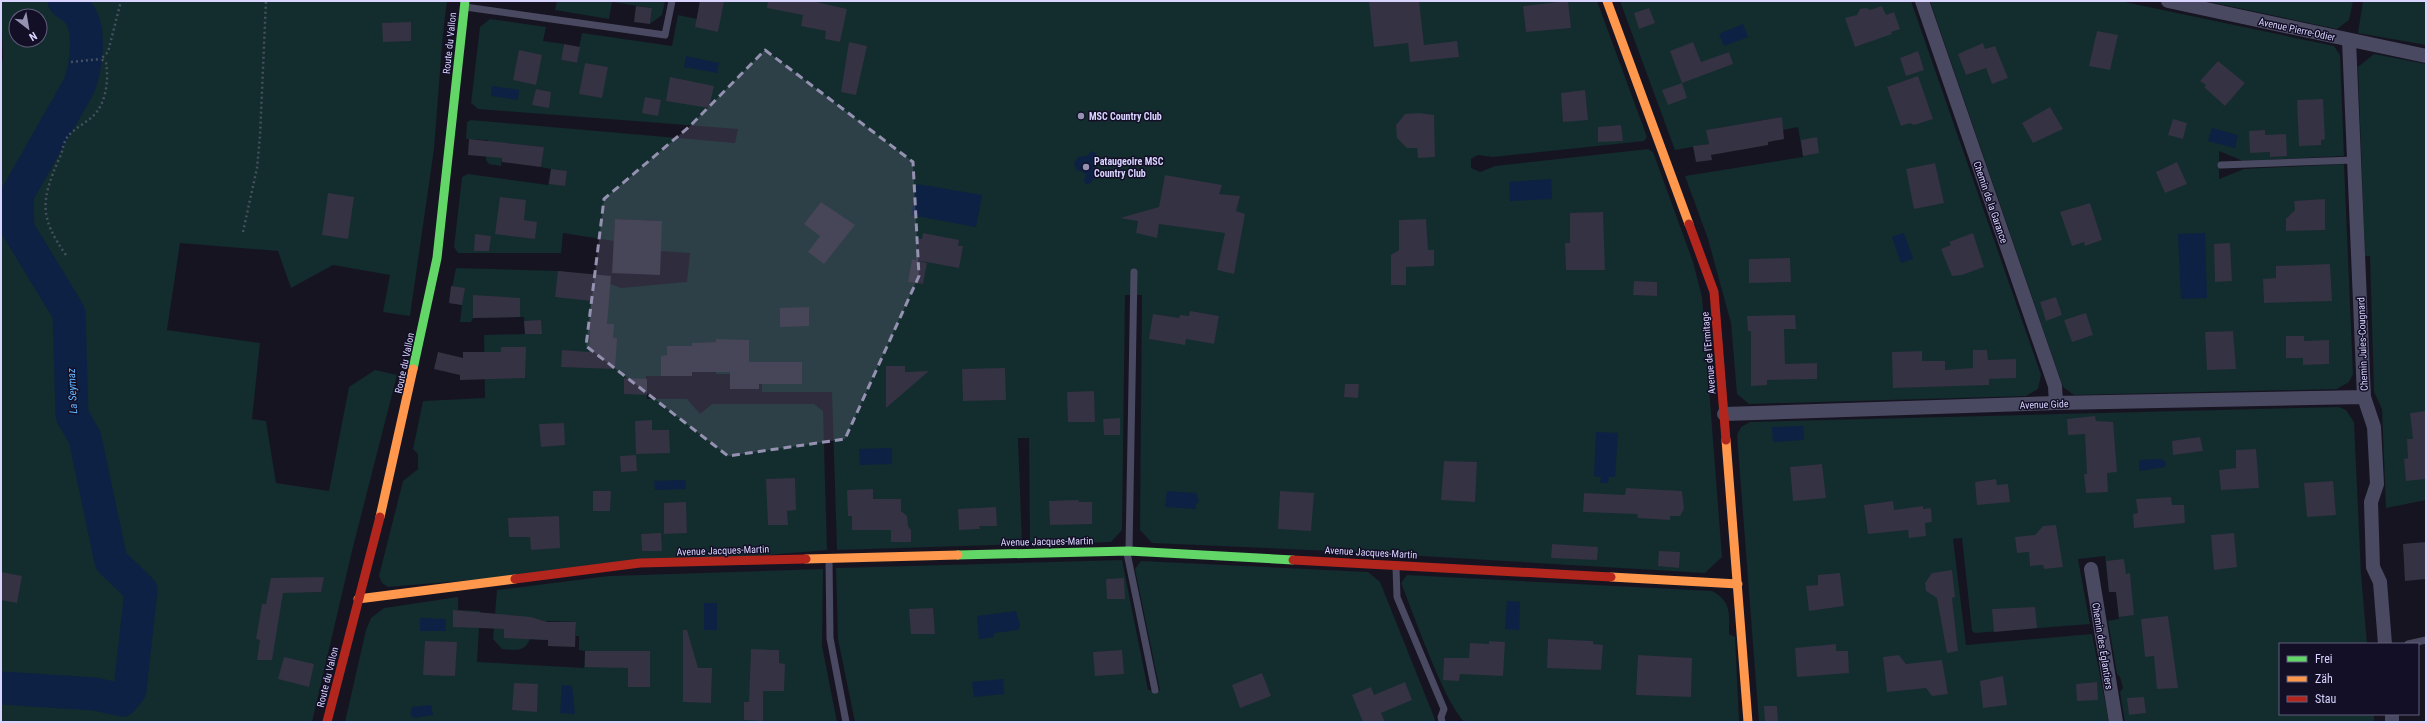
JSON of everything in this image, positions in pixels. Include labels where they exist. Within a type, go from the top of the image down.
[{"type":"street","name":"Avenue de l'Ermitage","points":[[1607,1],[1714,292],[1748,722]]},
{"type":"street","name":"Chemin de la Garance","points":[[1922,1],[2055,386],[2056,403]]},
{"type":"street","name":"Avenue Pierre-Odier","points":[[2168,1],[2426,56]]},
{"type":"street","name":"Route du Vallon","points":[[327,722],[394,461],[437,258],[464,4]]},
{"type":"street","name":"Chemin Jules-Cougnard","points":[[2349,40],[2364,397],[2374,427],[2377,484],[2371,502],[2372,567],[2380,582],[2385,643]]},
{"type":"street","name":"Avenue Gide","points":[[1724,414],[2056,403],[2364,397]]},
{"type":"street","name":"Avenue Jacques-Martin","points":[[358,599],[640,563],[1128,551],[1396,564],[1738,584]]},
{"type":"street","name":"Chemin des Églantiers","points":[[2091,569],[2116,722]]},
{"type":"lane","points":[[464,4],[665,36],[672,1]]},
{"type":"lane","points":[[2221,165],[2354,160]]},
{"type":"lane","points":[[1134,272],[1128,551],[1155,690]]},
{"type":"lane","points":[[829,558],[830,638],[846,722]]},
{"type":"lane","points":[[1396,564],[1397,597],[1444,709],[1441,717],[1442,722]]},
{"type":"lane","points":[[2412,643],[2426,640]]},
{"type":"path","points":[[71,62],[101,59],[108,52],[121,1]]},
{"type":"path","points":[[243,232],[257,168],[260,136],[266,1]]},
{"type":"path","points":[[66,255],[46,220],[44,211],[48,184],[61,156],[63,144],[70,134],[93,117],[102,102],[106,88],[107,70],[106,63],[101,59]]},
{"type":"highlighted area","points":[[765,50],[913,162],[919,276],[845,439],[728,456],[586,346],[604,199],[690,126]]},
{"type":"green space","points":[[1,1],[447,1],[434,149],[410,316],[383,312],[390,275],[333,265],[291,288],[278,251],[180,243],[167,330],[260,343],[252,419],[266,421],[276,483],[329,491],[349,387],[375,370],[397,375],[352,551],[312,722],[1,722],[1,67],[3,59]]},
{"type":"green space","points":[[557,1],[665,1],[662,15],[650,24],[652,8],[612,2],[609,19],[555,10]]},
{"type":"green space","points":[[700,1],[1597,1],[1647,137],[1644,141],[1493,157],[1478,155],[1471,159],[1471,168],[1480,172],[1495,166],[1648,149],[1653,152],[1693,262],[1702,297],[1722,557],[1705,573],[1354,552],[1152,543],[1140,530],[1142,295],[1125,295],[1122,530],[1111,542],[1030,545],[1029,438],[1018,438],[1022,544],[837,550],[832,392],[762,392],[762,374],[716,374],[716,343],[692,343],[692,346],[667,346],[667,376],[646,376],[647,399],[687,399],[700,414],[712,404],[814,404],[823,411],[827,550],[388,587],[382,583],[379,576],[403,481],[418,469],[418,454],[413,449],[423,401],[485,398],[484,335],[525,334],[524,317],[473,318],[471,322],[460,322],[462,305],[449,303],[456,268],[558,271],[584,274],[621,288],[687,282],[690,253],[660,251],[661,221],[615,219],[614,241],[563,233],[561,253],[458,253],[454,247],[462,177],[468,174],[548,185],[551,169],[541,167],[543,147],[504,143],[501,166],[489,164],[486,160],[488,140],[466,139],[467,122],[471,120],[735,143],[738,129],[478,109],[471,103],[480,27],[490,19],[546,27],[543,41],[564,44],[561,60],[576,63],[582,33],[672,46],[678,15],[697,19]]},
{"type":"green space","points":[[1620,1],[1911,1],[2041,375],[2038,389],[2026,396],[1749,404],[1737,394],[1731,323],[1708,239],[1685,176],[1803,157],[1798,127],[1783,130],[1781,117],[1707,130],[1709,144],[1675,150]]},
{"type":"green space","points":[[1930,1],[2120,1],[2334,46],[2340,55],[2344,156],[2243,161],[2219,151],[2219,179],[2244,169],[2344,164],[2353,374],[2349,382],[2337,389],[2074,395],[2063,387]]},
{"type":"green space","points":[[2205,1],[2353,1],[2349,20],[2337,29]]},
{"type":"green space","points":[[2363,1],[2426,1],[2426,45],[2358,33]]},
{"type":"green space","points":[[2374,54],[2426,64],[2426,500],[2386,508],[2382,409],[2374,392],[2370,256],[2365,256],[2358,67]]},
{"type":"green space","points":[[2339,407],[2346,410],[2354,422],[2361,574],[2367,643],[2279,643],[2279,715],[2374,715],[2374,722],[2125,722],[2120,692],[2123,688],[2120,677],[2117,674],[2108,621],[2119,619],[2116,592],[2109,592],[2105,556],[2078,559],[2090,624],[1975,633],[1972,631],[1962,538],[1953,539],[1966,645],[2092,634],[2109,722],[1759,722],[1737,435],[1741,427],[1750,422]]},
{"type":"green space","points":[[1122,560],[1148,690],[1160,691],[1135,569],[1141,561],[1368,572],[1380,582],[1436,722],[855,722],[838,639],[836,568]]},
{"type":"green space","points":[[823,569],[822,646],[837,722],[345,722],[366,630],[371,618],[384,608],[458,597],[458,610],[480,611],[477,662],[584,668],[585,651],[579,650],[579,636],[576,636],[576,622],[547,621],[546,640],[530,639],[525,647],[519,650],[502,649],[493,639],[497,590],[609,576]]},
{"type":"green space","points":[[1407,575],[1712,591],[1723,599],[1726,604],[1729,614],[1729,634],[1735,637],[1739,722],[1465,722],[1448,697],[1421,635],[1401,583]]},
{"type":"water","points":[[1743,24],[1748,37],[1724,46],[1719,34]]},
{"type":"water","points":[[686,56],[719,63],[717,73],[684,67]]},
{"type":"water","points":[[492,86],[519,90],[518,100],[491,96]]},
{"type":"water","points":[[2212,128],[2238,135],[2235,148],[2208,141]]},
{"type":"water","name":"Pataugeoire MSC Country Club","points":[[1092,151],[1096,153],[1094,161],[1098,175],[1089,184],[1086,184],[1084,181],[1086,174],[1076,169],[1074,163],[1078,157],[1087,156]]},
{"type":"water","points":[[1551,179],[1552,199],[1510,201],[1509,182]]},
{"type":"water","points":[[917,184],[982,195],[976,227],[911,215]]},
{"type":"water","points":[[1904,233],[1913,259],[1901,263],[1892,237]]},
{"type":"water","points":[[2205,233],[2207,298],[2181,299],[2178,234]]},
{"type":"water","points":[[1803,426],[1804,440],[1773,442],[1772,427]]},
{"type":"water","points":[[1596,432],[1618,433],[1615,477],[1609,477],[1608,483],[1600,483],[1601,477],[1594,476]]},
{"type":"water","points":[[892,448],[892,464],[860,465],[859,449]]},
{"type":"water","points":[[2161,459],[2166,462],[2165,467],[2139,471],[2139,460]]},
{"type":"water","points":[[685,480],[686,489],[655,490],[654,481]]},
{"type":"water","points":[[1167,491],[1196,493],[1199,502],[1196,504],[1195,509],[1165,507]]},
{"type":"water","points":[[1507,601],[1520,602],[1519,630],[1505,629]]},
{"type":"water","points":[[704,603],[717,603],[717,630],[704,630]]},
{"type":"water","points":[[1016,611],[1020,625],[1018,630],[994,633],[994,637],[979,639],[977,616]]},
{"type":"water","points":[[420,618],[446,619],[446,631],[420,631]]},
{"type":"water","points":[[1003,679],[1004,694],[974,697],[972,682]]},
{"type":"water","points":[[562,685],[572,686],[575,714],[560,713]]},
{"type":"water","points":[[431,705],[433,715],[414,718],[410,714],[412,707]]},
{"type":"building","points":[[700,1],[724,1],[718,32],[695,27]]},
{"type":"building","points":[[768,1],[812,1],[847,9],[840,42],[825,39],[826,31],[801,26],[803,15],[767,8]]},
{"type":"building","points":[[1369,1],[1419,1],[1424,45],[1457,41],[1459,57],[1410,62],[1408,43],[1374,47]]},
{"type":"building","points":[[1568,1],[1571,28],[1526,32],[1523,6]]},
{"type":"building","points":[[636,6],[652,8],[650,24],[634,22]]},
{"type":"building","points":[[1882,6],[1886,15],[1894,12],[1900,29],[1891,32],[1892,34],[1855,47],[1845,18],[1857,15],[1860,9],[1866,8],[1870,10]]},
{"type":"building","points":[[1649,8],[1655,23],[1639,29],[1634,13]]},
{"type":"building","points":[[411,22],[411,41],[383,42],[382,23]]},
{"type":"building","points":[[2097,31],[2118,35],[2110,70],[2089,66]]},
{"type":"building","points":[[849,42],[867,46],[856,95],[841,92]]},
{"type":"building","points":[[1693,42],[1701,62],[1729,52],[1733,64],[1682,83],[1670,51]]},
{"type":"building","points":[[1983,43],[1985,49],[1995,46],[2008,78],[1992,84],[1986,68],[1966,75],[1958,54]]},
{"type":"building","points":[[564,44],[580,47],[577,63],[561,60]]},
{"type":"building","points":[[519,50],[542,55],[536,85],[513,80]]},
{"type":"building","points":[[1918,51],[1924,70],[1906,76],[1900,58]]},
{"type":"building","points":[[2218,61],[2245,83],[2225,106],[2204,87],[2206,85],[2200,81]]},
{"type":"building","points":[[585,63],[608,67],[602,98],[579,94]]},
{"type":"building","points":[[1918,76],[1933,119],[1914,125],[1910,123],[1901,126],[1887,87]]},
{"type":"building","points":[[670,77],[714,86],[709,108],[666,101]]},
{"type":"building","points":[[1682,83],[1687,98],[1668,105],[1662,90]]},
{"type":"building","points":[[536,89],[551,92],[549,108],[532,105]]},
{"type":"building","points":[[1585,90],[1588,120],[1563,122],[1561,93]]},
{"type":"building","points":[[645,97],[661,100],[658,116],[642,113]]},
{"type":"building","points":[[2323,99],[2325,139],[2321,140],[2321,145],[2299,146],[2297,100]]},
{"type":"building","points":[[2050,107],[2063,129],[2033,143],[2022,123]]},
{"type":"building","points":[[1419,113],[1434,115],[1435,157],[1418,158],[1417,148],[1407,148],[1397,138],[1396,125],[1405,114]]},
{"type":"building","points":[[1782,117],[1784,139],[1768,142],[1768,145],[1711,155],[1712,160],[1696,162],[1693,146],[1709,144],[1706,130]]},
{"type":"building","points":[[2173,119],[2187,123],[2183,139],[2168,135]]},
{"type":"building","points":[[1621,125],[1623,141],[1598,142],[1598,127]]},
{"type":"building","points":[[2265,130],[2265,135],[2286,134],[2287,156],[2270,157],[2270,152],[2250,153],[2249,131]]},
{"type":"building","points":[[1817,137],[1819,153],[1803,156],[1801,140]]},
{"type":"building","points":[[469,139],[544,147],[541,167],[502,162],[502,158],[468,155]]},
{"type":"building","points":[[2177,162],[2187,184],[2165,193],[2156,172]]},
{"type":"building","points":[[1935,163],[1944,203],[1914,209],[1906,169]]},
{"type":"building","points":[[551,169],[567,171],[565,186],[549,184]]},
{"type":"building","points":[[1165,175],[1222,185],[1219,194],[1240,196],[1236,211],[1245,214],[1234,274],[1217,270],[1225,233],[1159,224],[1157,238],[1136,233],[1138,221],[1120,218],[1159,207]]},
{"type":"building","points":[[328,193],[354,197],[348,239],[322,235]]},
{"type":"building","points":[[500,197],[526,200],[524,220],[537,222],[535,239],[495,234]]},
{"type":"building","points":[[2325,199],[2325,230],[2286,231],[2286,219],[2295,210],[2294,201]]},
{"type":"building","points":[[821,202],[855,225],[824,264],[808,252],[820,236],[804,224]]},
{"type":"building","points":[[2090,203],[2102,240],[2085,246],[2084,242],[2072,246],[2060,212]]},
{"type":"building","points":[[1603,212],[1605,270],[1566,270],[1565,243],[1570,243],[1570,213]]},
{"type":"building","points":[[615,219],[662,221],[660,275],[612,273]]},
{"type":"building","points":[[1426,219],[1428,250],[1434,250],[1434,266],[1406,267],[1406,285],[1391,285],[1391,255],[1399,250],[1399,220]]},
{"type":"building","points":[[923,233],[959,240],[958,246],[963,246],[959,268],[916,260],[919,239],[922,239]]},
{"type":"building","points":[[1973,233],[1984,267],[1962,275],[1952,276],[1941,249],[1951,245],[1949,242]]},
{"type":"building","points":[[475,234],[491,236],[489,251],[474,251]]},
{"type":"building","points":[[2230,243],[2232,281],[2215,282],[2214,244]]},
{"type":"building","points":[[1790,258],[1791,282],[1749,283],[1749,259]]},
{"type":"building","points":[[912,259],[927,263],[923,284],[908,282]]},
{"type":"building","points":[[2330,264],[2332,301],[2264,303],[2263,279],[2276,278],[2276,266]]},
{"type":"building","points":[[558,271],[611,276],[607,324],[614,324],[613,338],[617,338],[615,369],[561,367],[562,350],[589,352],[591,301],[555,297]]},
{"type":"building","points":[[1634,281],[1657,282],[1657,296],[1633,295]]},
{"type":"building","points":[[451,286],[465,288],[462,305],[449,303]]},
{"type":"building","points":[[473,295],[520,298],[520,317],[473,318]]},
{"type":"building","points":[[2056,297],[2062,315],[2046,321],[2040,302]]},
{"type":"building","points":[[809,307],[809,326],[780,327],[780,308]]},
{"type":"building","points":[[1190,311],[1219,316],[1214,344],[1186,339],[1185,345],[1149,339],[1153,314],[1179,318],[1180,315],[1189,316]]},
{"type":"building","points":[[2086,313],[2093,335],[2072,342],[2064,320]]},
{"type":"building","points":[[1795,315],[1796,329],[1784,329],[1785,364],[1817,363],[1817,379],[1767,380],[1767,385],[1751,386],[1751,331],[1748,331],[1747,316]]},
{"type":"building","points":[[541,320],[542,334],[525,334],[524,321]]},
{"type":"building","points":[[2233,331],[2236,369],[2207,370],[2205,332]]},
{"type":"building","points":[[2286,336],[2304,336],[2304,341],[2329,340],[2329,364],[2303,365],[2303,358],[2286,358]]},
{"type":"building","points":[[716,339],[749,340],[749,362],[802,362],[802,384],[759,384],[759,389],[730,389],[730,372],[692,372],[692,376],[661,376],[661,356],[667,355],[667,346],[692,346],[692,343],[716,342]]},
{"type":"building","points":[[501,347],[526,347],[525,378],[460,380],[460,375],[434,369],[438,352],[463,358],[463,352],[501,352]]},
{"type":"building","points":[[1973,350],[1987,350],[1988,360],[2016,359],[2016,378],[1989,379],[1989,385],[1893,388],[1892,352],[1922,351],[1922,361],[1945,361],[1945,370],[1973,368]]},
{"type":"building","points":[[886,366],[905,366],[905,372],[929,371],[886,408]]},
{"type":"building","points":[[1005,368],[1006,400],[963,401],[962,369]]},
{"type":"building","points":[[624,378],[647,379],[647,395],[624,394]]},
{"type":"building","points":[[1345,384],[1359,384],[1358,398],[1344,397]]},
{"type":"building","points":[[1094,391],[1095,422],[1068,422],[1067,392]]},
{"type":"building","points":[[2426,411],[2426,479],[2406,481],[2404,459],[2408,458],[2407,439],[2413,439],[2410,413]]},
{"type":"building","points":[[2095,416],[2096,421],[2113,422],[2117,472],[2107,473],[2108,492],[2086,493],[2084,474],[2087,474],[2085,434],[2068,435],[2067,419]]},
{"type":"building","points":[[1120,418],[1120,435],[1104,435],[1103,419]]},
{"type":"building","points":[[652,420],[652,430],[669,430],[670,453],[636,454],[635,421]]},
{"type":"building","points":[[564,423],[565,445],[541,447],[539,424]]},
{"type":"building","points":[[2200,437],[2203,451],[2173,455],[2172,441]]},
{"type":"building","points":[[2256,449],[2259,488],[2221,490],[2219,470],[2236,468],[2236,450]]},
{"type":"building","points":[[636,455],[637,471],[621,472],[620,456]]},
{"type":"building","points":[[1444,461],[1477,462],[1475,502],[1441,500]]},
{"type":"building","points":[[1822,464],[1826,498],[1793,501],[1790,467]]},
{"type":"building","points":[[795,478],[796,510],[787,511],[788,525],[768,525],[766,479]]},
{"type":"building","points":[[1996,479],[1997,485],[2008,484],[2010,502],[1977,505],[1975,482]]},
{"type":"building","points":[[2333,481],[2336,515],[2307,517],[2304,483]]},
{"type":"building","points":[[1626,488],[1682,491],[1684,509],[1680,516],[1670,516],[1670,520],[1638,518],[1637,514],[1583,512],[1584,493],[1625,495]]},
{"type":"building","points":[[873,489],[873,499],[901,499],[901,511],[907,516],[908,526],[911,530],[911,542],[891,542],[891,530],[852,530],[852,516],[848,516],[847,490]]},
{"type":"building","points":[[593,491],[611,491],[610,511],[593,511]]},
{"type":"building","points":[[1280,491],[1314,493],[1311,531],[1278,529]]},
{"type":"building","points":[[2171,497],[2172,505],[2184,505],[2185,523],[2134,528],[2133,514],[2138,513],[2136,499]]},
{"type":"building","points":[[1079,500],[1078,502],[1092,502],[1092,524],[1050,525],[1049,501]]},
{"type":"building","points":[[1893,501],[1894,510],[1923,506],[1923,509],[1931,508],[1932,522],[1925,523],[1926,536],[1909,538],[1908,530],[1868,534],[1864,505]]},
{"type":"building","points":[[686,502],[687,533],[664,534],[664,503]]},
{"type":"building","points":[[996,507],[997,526],[979,526],[980,529],[959,530],[958,509]]},
{"type":"building","points":[[559,516],[560,548],[531,550],[530,537],[509,537],[508,518]]},
{"type":"building","points":[[2056,525],[2063,567],[2044,569],[2043,565],[2030,566],[2029,552],[2017,553],[2015,537],[2035,535],[2043,526]]},
{"type":"building","points":[[661,533],[662,551],[642,551],[641,534]]},
{"type":"building","points":[[2234,533],[2237,567],[2214,570],[2211,535]]},
{"type":"building","points":[[2426,542],[2426,579],[2405,581],[2403,544]]},
{"type":"building","points":[[1552,544],[1598,547],[1597,560],[1551,558]]},
{"type":"building","points":[[1659,551],[1680,552],[1679,568],[1658,566]]},
{"type":"building","points":[[2124,559],[2126,574],[2130,573],[2134,615],[2119,617],[2116,592],[2109,592],[2106,561]]},
{"type":"building","points":[[1952,570],[1955,597],[1952,598],[1958,651],[1947,653],[1937,598],[1926,591],[1925,583],[1932,573]]},
{"type":"building","points":[[1,572],[22,576],[17,603],[1,600]]},
{"type":"building","points":[[1840,573],[1844,606],[1809,611],[1806,586],[1818,585],[1818,575]]},
{"type":"building","points":[[324,577],[321,592],[283,593],[272,660],[257,660],[260,640],[256,639],[262,604],[266,604],[271,578]]},
{"type":"building","points":[[1124,578],[1125,599],[1107,599],[1106,579]]},
{"type":"building","points":[[2035,607],[2037,628],[1994,632],[1992,609]]},
{"type":"building","points":[[933,608],[935,634],[911,634],[909,609]]},
{"type":"building","points":[[453,610],[531,617],[547,622],[576,622],[575,647],[548,646],[548,640],[504,638],[504,629],[453,627]]},
{"type":"building","points":[[2168,616],[2178,688],[2157,689],[2154,656],[2145,657],[2141,619]]},
{"type":"building","points":[[683,630],[687,630],[698,668],[712,668],[711,703],[683,702]]},
{"type":"building","points":[[1548,639],[1593,641],[1593,644],[1603,645],[1601,670],[1547,668]]},
{"type":"building","points":[[425,641],[457,642],[455,676],[423,675]]},
{"type":"building","points":[[1489,641],[1505,642],[1503,676],[1460,674],[1459,681],[1443,680],[1444,658],[1469,658],[1470,643],[1489,644]]},
{"type":"building","points":[[1836,644],[1836,651],[1848,651],[1849,673],[1797,677],[1795,648]]},
{"type":"building","points":[[751,649],[779,650],[779,663],[785,664],[784,691],[763,691],[763,721],[744,720],[744,702],[749,702]]},
{"type":"building","points":[[1122,650],[1124,674],[1095,676],[1093,652]]},
{"type":"building","points":[[585,651],[650,651],[650,687],[628,687],[628,668],[585,667]]},
{"type":"building","points":[[1638,655],[1692,658],[1691,697],[1636,695]]},
{"type":"building","points":[[1899,655],[1906,664],[1942,660],[1948,694],[1932,696],[1926,688],[1887,692],[1883,657]]},
{"type":"building","points":[[284,657],[314,664],[309,687],[278,679]]},
{"type":"building","points":[[1262,673],[1271,696],[1240,708],[1232,685]]},
{"type":"building","points":[[2003,676],[2007,705],[1983,708],[1980,681]]},
{"type":"building","points":[[1405,682],[1412,700],[1381,713],[1385,722],[1363,722],[1352,695],[1371,687],[1374,695]]},
{"type":"building","points":[[2097,682],[2098,700],[2077,701],[2076,684]]},
{"type":"building","points":[[514,683],[538,684],[537,712],[512,710]]},
{"type":"building","points":[[2144,697],[2146,713],[2129,715],[2127,698]]},
{"type":"building","points":[[1764,706],[1777,706],[1778,722],[1765,722]]},
{"type":"waterway","name":"La Seymaz","points":[[1,688],[95,694],[122,700],[130,690],[141,590],[111,561],[85,438],[72,415],[69,313],[18,229],[17,195],[79,86],[84,70],[86,40],[83,22],[79,13],[64,1]]},
{"type":"traffic: fast","points":[[413,369],[437,258],[465,1]]},
{"type":"traffic: fast","points":[[958,555],[1129,551],[1293,560]]},
{"type":"traffic: slow","points":[[1607,1],[1689,224]]},
{"type":"traffic: slow","points":[[380,517],[413,369]]},
{"type":"traffic: slow","points":[[1726,440],[1748,722]]},
{"type":"traffic: slow","points":[[806,559],[958,555]]},
{"type":"traffic: slow","points":[[1611,577],[1738,584]]},
{"type":"traffic: slow","points":[[358,599],[515,579]]},
{"type":"traffic: jam","points":[[1689,224],[1714,292],[1726,440]]},
{"type":"traffic: jam","points":[[327,722],[380,517]]},
{"type":"traffic: jam","points":[[515,579],[640,563],[806,559]]},
{"type":"traffic: jam","points":[[1293,560],[1611,577]]},
{"type":"place","name":"MSC Country Club","points":[[1081,116]]},
{"type":"place","name":"Pataugeoire MSC Country Club","points":[[1086,167]]}]
